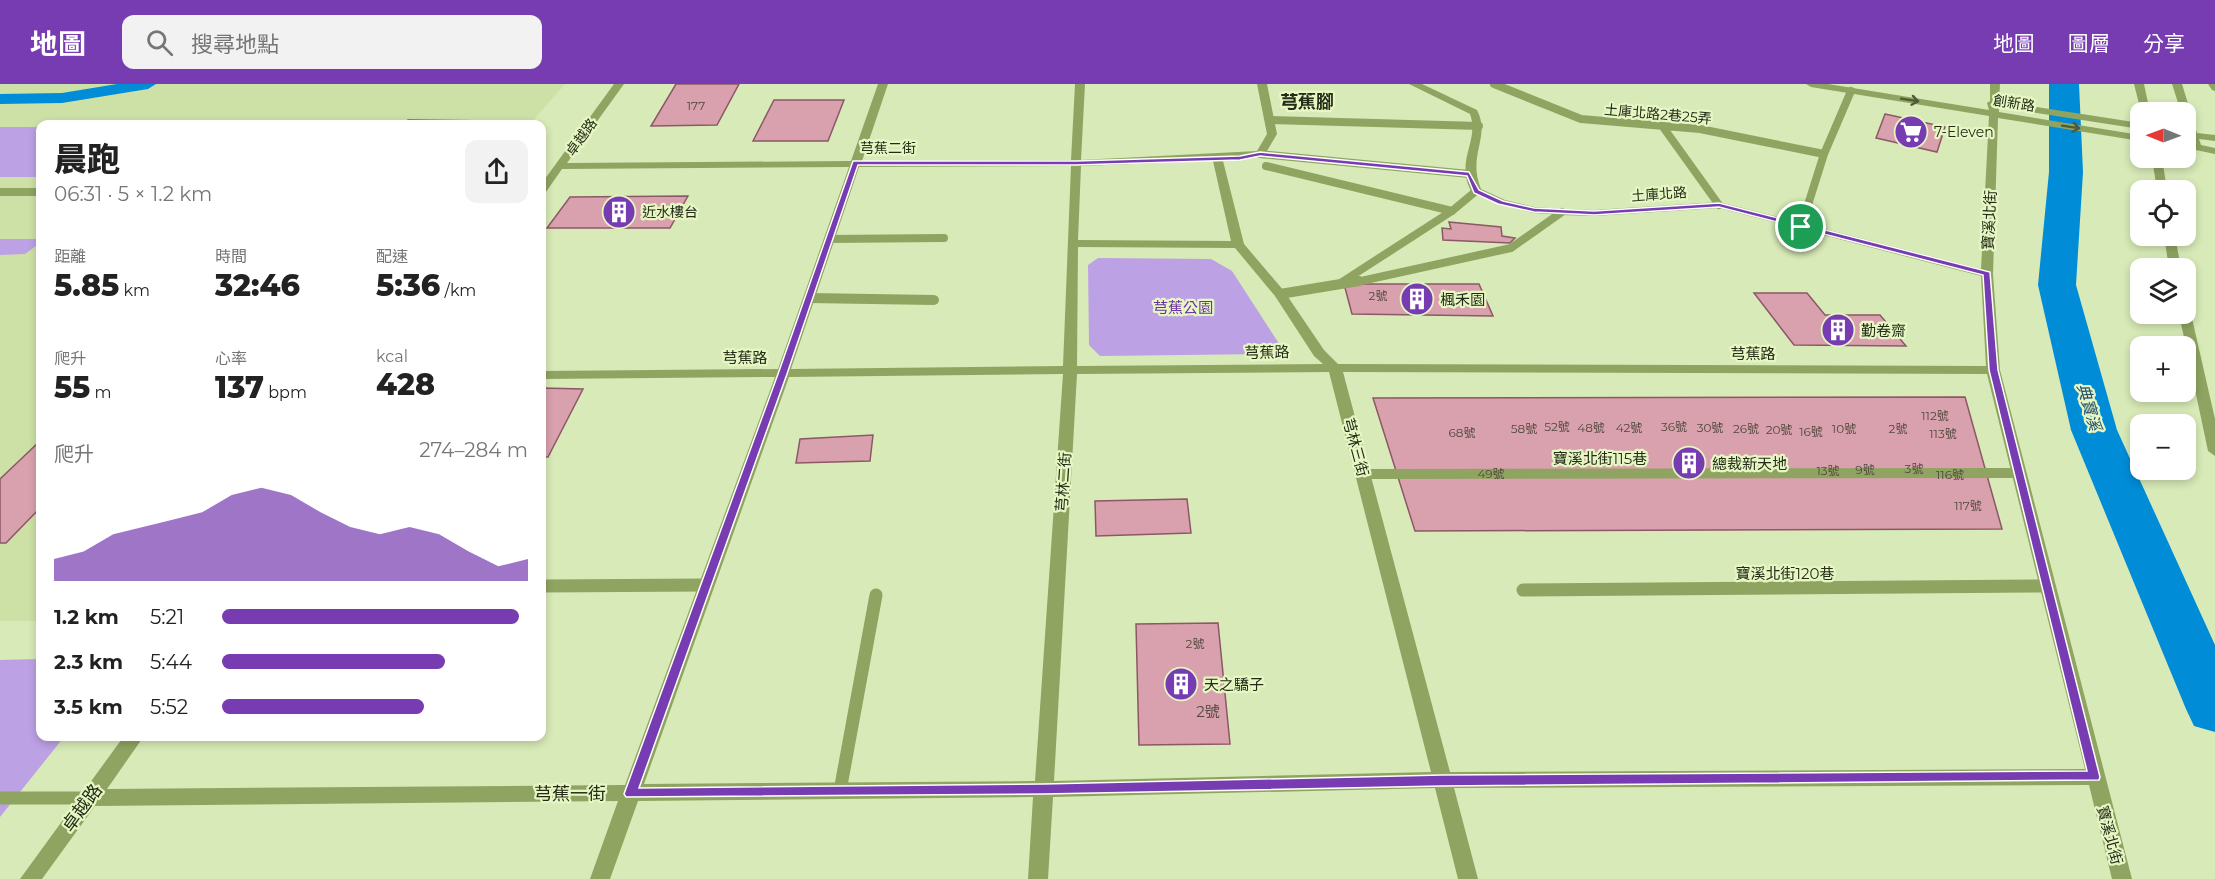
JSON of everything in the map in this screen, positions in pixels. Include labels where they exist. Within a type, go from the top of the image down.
[{"type":"street","name":"卓越路","points":[[546,185],[619,84]]},
{"type":"street","points":[[600,879],[783,374],[883,84]]},
{"type":"street","name":"芎林二街","points":[[1038,879],[1070,371],[1072,243],[1080,84]]},
{"type":"street","points":[[1217,158],[1263,160],[1272,134],[1262,84]]},
{"type":"street","points":[[1414,84],[1474,112],[1479,126],[1472,149],[1469,174],[1476,191]]},
{"type":"street","name":"創新路","points":[[1811,84],[1995,109]]},
{"type":"street","name":"創新路","points":[[1866,84],[2130,136]]},
{"type":"street","name":"寶溪北街","points":[[1995,84],[1987,274],[1993,370],[2094,777],[2122,879]]},
{"type":"street","points":[[2139,84],[2144,102]]},
{"type":"street","points":[[2177,84],[2181,102]]},
{"type":"street","points":[[2213,84],[2215,88]]},
{"type":"street","name":"創新路","points":[[2013,112],[2130,125]]},
{"type":"street","points":[[2196,135],[2215,138]]},
{"type":"street","points":[[2197,148],[2215,151]]},
{"type":"street","name":"芎蕉二街","points":[[560,166],[1076,163],[1217,158]]},
{"type":"street","name":"芎林三街","points":[[1217,158],[1238,244],[1280,294],[1319,353],[1335,368],[1468,879]]},
{"type":"street","name":"土庫北路","points":[[1476,191],[1501,202],[1534,210],[1563,212],[1594,213],[1719,205],[1987,274]]},
{"type":"street","points":[[1072,243],[1238,244]]},
{"type":"street","points":[[2187,324],[2215,451]]},
{"type":"street","name":"芎蕉路","points":[[546,375],[1335,368],[1993,370]]},
{"type":"street","name":"卓越路","points":[[30,879],[131,741]]},
{"type":"street","name":"芎蕉一街","points":[[90,798],[1044,789],[1442,780],[2094,777]]},
{"type":"lane","name":"土庫北路2巷25弄","points":[[1494,84],[1581,119],[1737,134],[1824,154]]},
{"type":"lane","points":[[1801,227],[1824,154],[1851,91]]},
{"type":"lane","points":[[1271,120],[1479,126]]},
{"type":"lane","points":[[1663,127],[1719,205]]},
{"type":"lane","points":[[1263,160],[1469,174]]},
{"type":"lane","points":[[1263,160],[1452,211]]},
{"type":"lane","points":[[1336,286],[1452,211],[1476,191]]},
{"type":"lane","points":[[0,192],[36,192]]},
{"type":"lane","points":[[1280,294],[1336,286],[1510,248],[1563,212]]},
{"type":"lane","points":[[829,239],[944,238]]},
{"type":"lane","points":[[809,298],[934,300]]},
{"type":"lane","name":"寶溪北街115巷","points":[[1362,474],[2019,473]]},
{"type":"lane","points":[[546,586],[706,585]]},
{"type":"lane","name":"寶溪北街120巷","points":[[1523,590],[2047,586]]},
{"type":"lane","points":[[840,791],[876,595]]},
{"type":"lane","points":[[0,798],[90,798]]},
{"type":"shaded area","points":[[0,84],[565,84],[534,120],[36,120],[36,621],[0,621]]},
{"type":"green space","points":[[0,127],[36,127],[36,177],[0,177]]},
{"type":"green space","points":[[0,239],[36,239],[36,246],[25,254],[0,255]]},
{"type":"green space","name":"芎蕉公園","points":[[1098,258],[1211,259],[1232,271],[1278,342],[1267,354],[1100,356],[1089,345],[1088,265]]},
{"type":"green space","points":[[36,659],[36,741],[61,741],[0,817],[0,660]]},
{"type":"building","points":[[676,84],[739,84],[717,125],[651,126]]},
{"type":"building","points":[[774,100],[844,100],[828,141],[753,141]]},
{"type":"building","name":"7-Eleven","points":[[1885,114],[1945,127],[1937,152],[1876,138]]},
{"type":"building","name":"近水樓台","points":[[688,196],[670,228],[547,228],[570,197]]},
{"type":"building","points":[[1449,222],[1501,227],[1502,236],[1515,238],[1510,243],[1443,240],[1442,228],[1451,229]]},
{"type":"building","name":"楓禾園","points":[[1344,284],[1479,284],[1493,316],[1352,314]]},
{"type":"building","name":"勤卷齋","points":[[1754,293],[1807,293],[1825,315],[1880,315],[1906,346],[1794,345]]},
{"type":"building","points":[[546,388],[583,389],[546,457]]},
{"type":"building","name":"總裁新天地","points":[[1965,397],[2002,529],[1415,531],[1373,398]]},
{"type":"building","points":[[873,435],[870,461],[796,463],[800,439]]},
{"type":"building","points":[[36,445],[36,512],[6,543],[0,543],[0,479]]},
{"type":"building","points":[[1187,499],[1191,533],[1096,536],[1095,501]]},
{"type":"building","name":"天之驕子","points":[[1218,623],[1230,744],[1139,745],[1136,624]]},
{"type":"waterway","points":[[0,99],[62,98],[148,84]]},
{"type":"waterway","name":"典寶溪","points":[[2064,84],[2066,172],[2057,285],[2094,430],[2215,709]]},
{"type":"place","name":"7-Eleven","points":[[1911,132]]},
{"type":"place","name":"近水樓台","points":[[619,212]]},
{"type":"place","name":"楓禾園","points":[[1417,299]]},
{"type":"place","name":"勤卷齋","points":[[1838,330]]},
{"type":"place","name":"總裁新天地","points":[[1689,463]]},
{"type":"place","name":"天之驕子","points":[[1181,684]]},
{"type":"district","name":"芎蕉腳","points":[[1307,102]]},
{"type":"route","points":[[1260,154],[1469,174],[1476,191],[1501,202],[1534,210],[1594,213],[1719,205],[1801,227],[1987,274],[1993,370],[2094,777],[1442,780],[1044,789],[630,794],[783,374],[855,163],[1076,163],[1240,158],[1260,154]]}]
